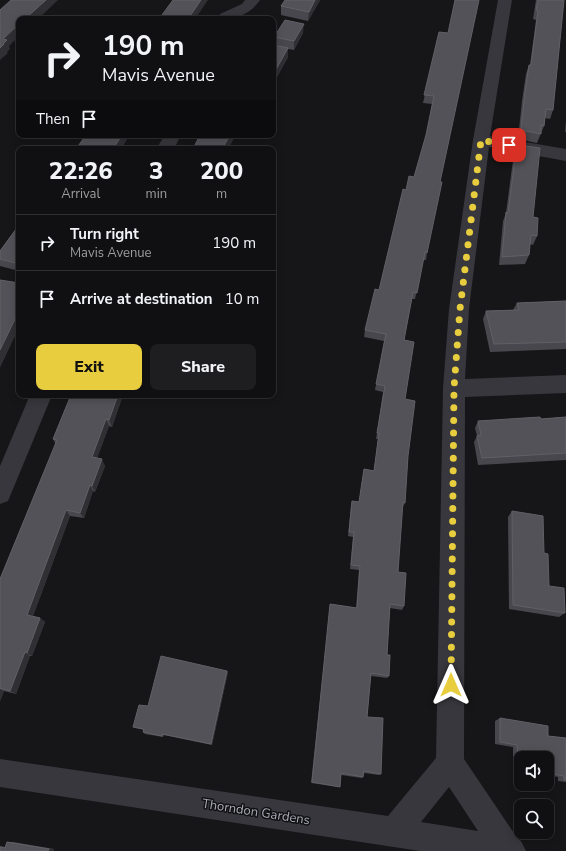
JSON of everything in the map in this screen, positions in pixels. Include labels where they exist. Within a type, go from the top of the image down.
[{"type":"street","points":[[506,0],[481,140],[460,309],[454,388],[450,763],[509,851]]},
{"type":"street","points":[[228,16],[253,8]]},
{"type":"street","points":[[481,140],[566,155]]},
{"type":"street","points":[[454,388],[566,384]]},
{"type":"street","points":[[0,493],[40,398]]},
{"type":"street","points":[[394,832],[450,763]]},
{"type":"street","name":"Thorndon Gardens","points":[[0,773],[394,832],[509,851]]},
{"type":"building","points":[[11,0],[46,0],[28,16],[16,16],[16,27],[3,39],[7,40],[0,48],[0,10]]},
{"type":"building","points":[[173,0],[201,0],[190,16],[161,16]]},
{"type":"building","points":[[285,0],[315,0],[309,12],[281,6]]},
{"type":"building","points":[[455,0],[479,0],[440,182],[442,182],[427,253],[425,252],[417,293],[413,292],[404,340],[414,342],[405,399],[415,401],[408,456],[405,503],[403,502],[398,572],[406,573],[404,606],[390,604],[387,655],[390,655],[389,676],[371,673],[367,717],[383,718],[381,774],[364,771],[363,777],[341,773],[340,787],[312,782],[330,604],[357,608],[360,566],[351,565],[354,532],[349,532],[352,501],[359,502],[364,469],[374,471],[379,433],[377,433],[385,386],[376,384],[386,334],[365,330],[375,289],[379,290],[403,189],[406,190],[409,176],[414,177],[426,135],[434,96],[424,95],[439,32],[448,33]]},
{"type":"building","points":[[538,0],[564,0],[553,110],[546,109],[544,126],[541,125],[541,134],[521,130],[529,65],[531,65]]},
{"type":"building","points":[[285,20],[304,24],[294,41],[276,37],[276,34]]},
{"type":"building","points":[[276,46],[288,48],[276,70]]},
{"type":"building","points":[[84,138],[120,138],[115,146],[78,146]]},
{"type":"building","points":[[198,138],[228,138],[224,146],[194,146]]},
{"type":"building","points":[[519,145],[540,148],[533,217],[538,218],[537,236],[531,235],[529,255],[502,257],[506,212],[508,213],[516,151],[519,151]]},
{"type":"building","points":[[16,229],[16,263],[0,259],[0,251]]},
{"type":"building","points":[[0,280],[16,283],[16,317],[0,350]]},
{"type":"building","points":[[566,301],[566,342],[494,344],[486,311],[519,310],[517,303]]},
{"type":"building","points":[[70,398],[117,398],[109,420],[106,419],[92,457],[102,459],[92,486],[90,485],[80,513],[66,510],[27,615],[40,618],[27,653],[25,652],[10,691],[0,688],[0,579],[57,440],[53,439]]},
{"type":"building","points":[[540,417],[541,419],[566,417],[566,453],[482,458],[477,436],[481,435],[478,421]]},
{"type":"building","points":[[512,511],[543,516],[544,553],[548,554],[549,586],[564,588],[565,613],[513,605]]},
{"type":"building","points":[[161,656],[227,671],[211,744],[162,734],[162,736],[143,732],[144,729],[133,727],[139,705],[148,706]]},
{"type":"building","points":[[500,718],[548,726],[548,736],[566,738],[566,780],[564,780],[564,776],[554,774],[554,751],[517,751],[517,745],[500,742]]},
{"type":"building","points":[[7,842],[49,849],[48,851],[0,851],[0,847],[5,848]]},
{"type":"route","points":[[451,685],[454,388],[460,309],[481,140],[509,145]]}]
